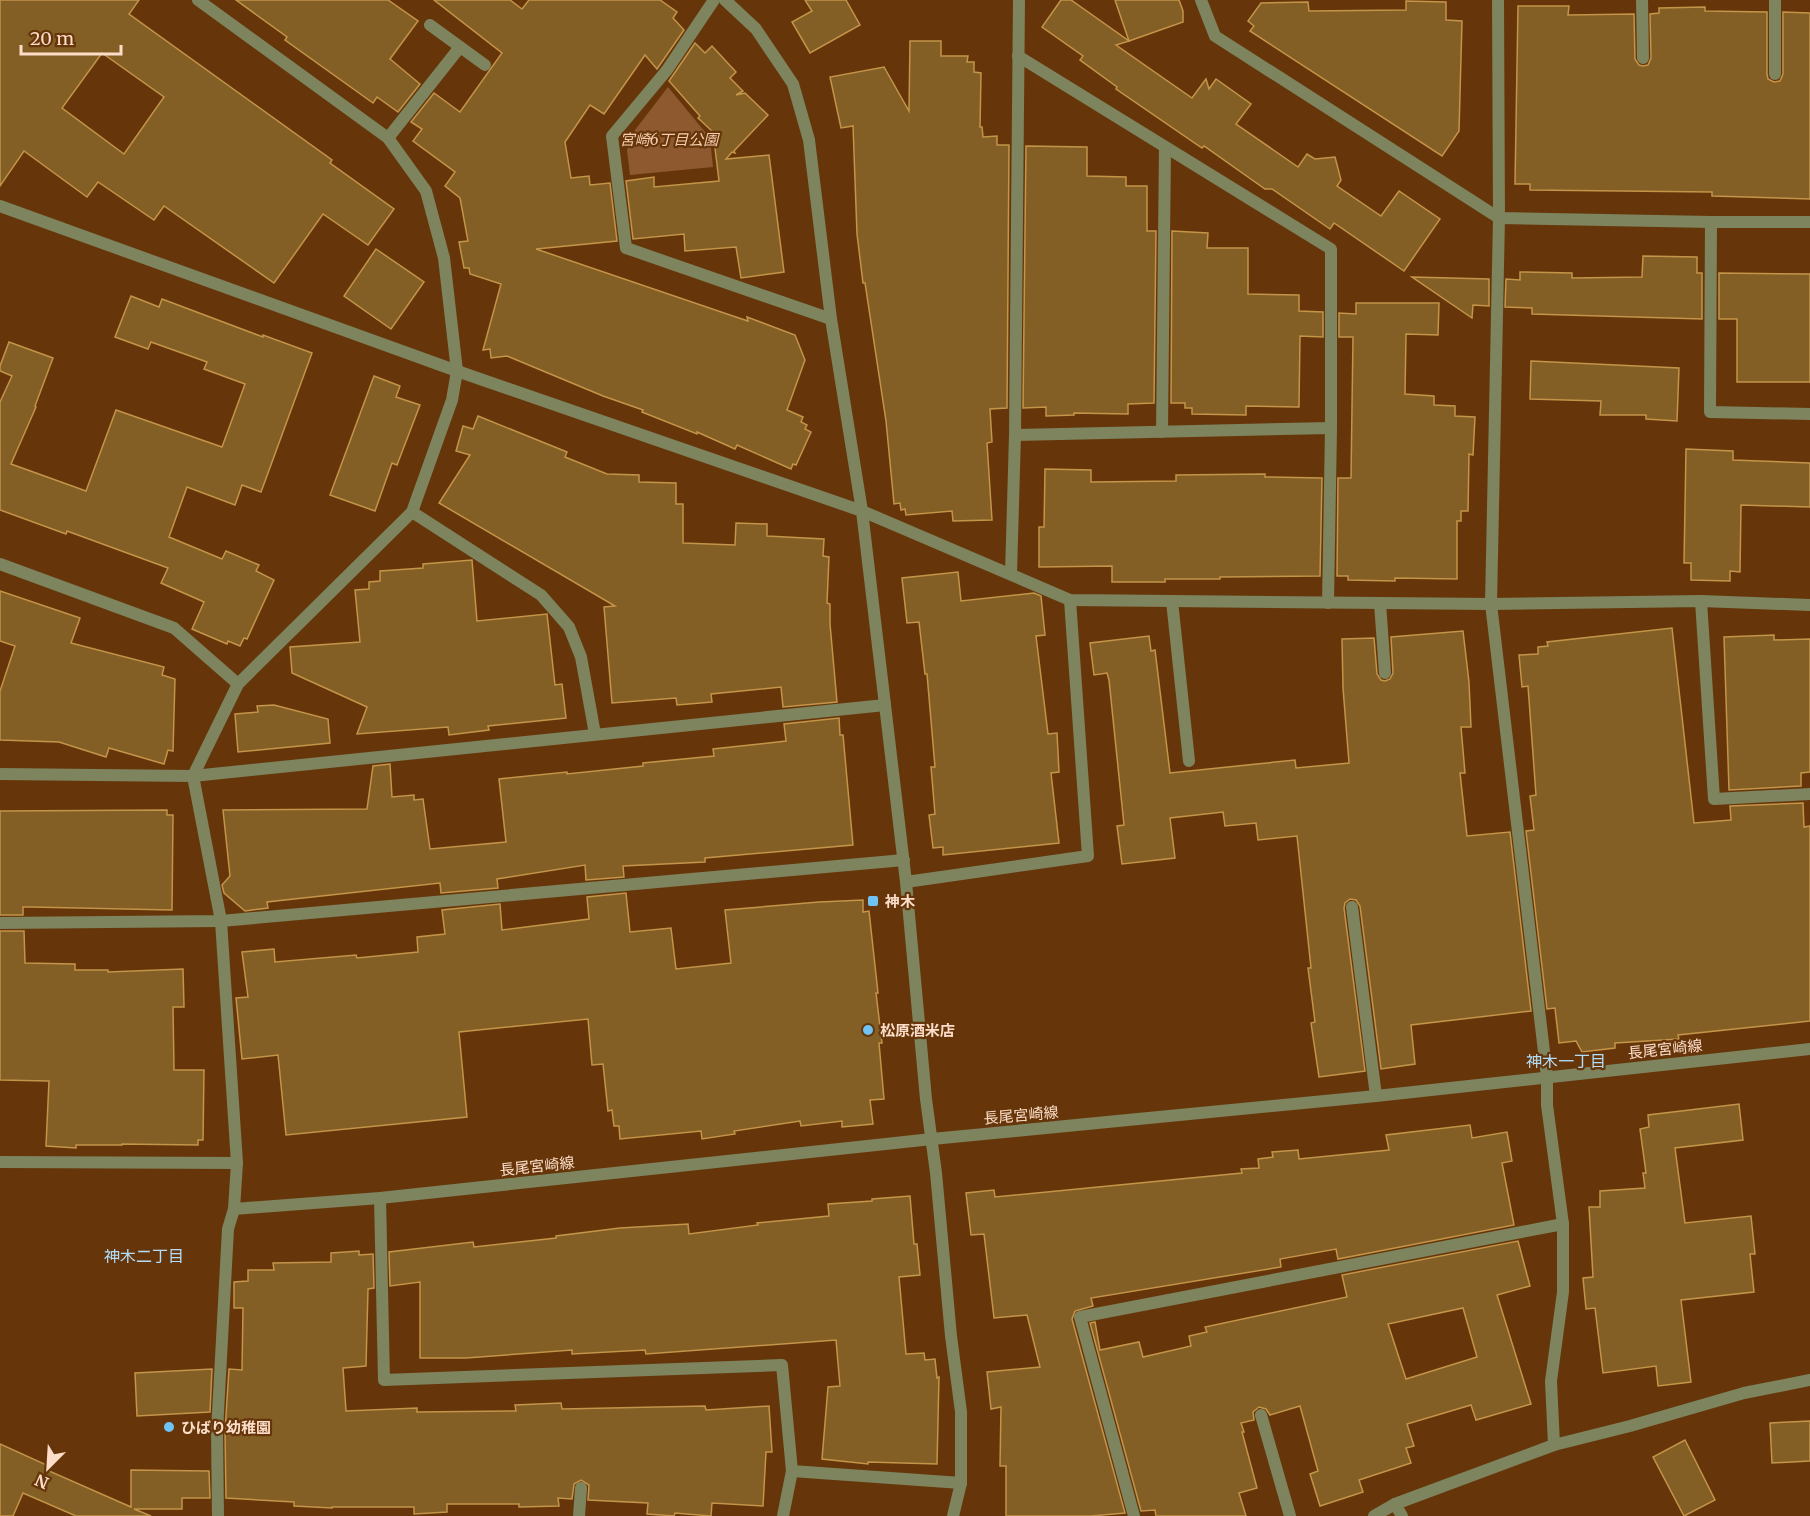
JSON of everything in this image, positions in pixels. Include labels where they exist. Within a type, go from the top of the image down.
[{"type":"street","points":[[198,0],[388,138],[426,191],[444,258],[457,371],[452,400],[411,512],[238,684],[193,776],[221,921],[237,1163],[234,1209],[228,1229],[218,1408],[218,1516]]},
{"type":"street","points":[[714,0],[667,70],[612,136],[626,248],[831,319]]},
{"type":"street","points":[[725,0],[756,29],[793,84],[809,140],[831,319],[862,511],[904,860],[926,1099],[961,1412],[961,1483],[953,1516]]},
{"type":"street","points":[[1011,574],[1015,435],[1019,0]]},
{"type":"street","points":[[1201,0],[1215,36],[1500,218],[1810,222]]},
{"type":"street","points":[[1498,0],[1500,218],[1491,604],[1546,1077],[1547,1105],[1563,1224],[1563,1292],[1551,1381],[1554,1445]]},
{"type":"street","points":[[1642,0],[1643,58]]},
{"type":"street","points":[[1774,74],[1775,0]]},
{"type":"street","points":[[430,25],[485,65]]},
{"type":"street","points":[[388,138],[460,47]]},
{"type":"street","points":[[1018,56],[1330,249],[1331,428],[1328,603]]},
{"type":"street","points":[[1162,432],[1165,147]]},
{"type":"street","points":[[0,206],[457,371],[862,511],[1070,600],[1491,604],[1701,601],[1810,605]]},
{"type":"street","points":[[1711,222],[1710,412],[1810,414]]},
{"type":"street","points":[[1015,435],[1331,428]]},
{"type":"street","points":[[411,512],[541,595],[569,627],[580,657],[595,734]]},
{"type":"street","points":[[0,564],[174,628],[238,684]]},
{"type":"street","points":[[906,882],[1088,856],[1070,600]]},
{"type":"street","points":[[1172,601],[1188,761]]},
{"type":"street","points":[[1701,601],[1714,799],[1810,794]]},
{"type":"street","points":[[1380,603],[1385,673]]},
{"type":"street","points":[[0,774],[193,776],[885,705]]},
{"type":"street","points":[[0,923],[221,921],[904,860]]},
{"type":"street","points":[[1352,907],[1376,1096]]},
{"type":"street","name":"長尾宮崎線","points":[[234,1209],[380,1198],[1810,1049]]},
{"type":"street","points":[[0,1162],[237,1163]]},
{"type":"street","points":[[380,1198],[384,1380],[782,1365],[792,1471],[783,1516]]},
{"type":"street","points":[[1134,1516],[1080,1317],[1563,1224]]},
{"type":"street","points":[[1374,1516],[1395,1504],[1554,1445],[1744,1393],[1810,1380]]},
{"type":"street","points":[[1261,1415],[1290,1516]]},
{"type":"street","points":[[792,1471],[961,1483]]},
{"type":"street","points":[[579,1516],[581,1488]]},
{"type":"street","points":[[1395,1504],[1402,1516]]},
{"type":"green space","name":"宮崎6丁目公園","points":[[668,87],[710,138],[713,167],[630,175],[627,150],[635,130]]},
{"type":"building","points":[[0,0],[139,0],[129,14],[332,160],[330,163],[394,209],[368,245],[323,214],[274,283],[164,206],[154,220],[98,182],[87,197],[24,151],[0,186]],"holes":[[[102,53],[164,97],[124,154],[62,108]]]},
{"type":"building","points":[[236,0],[388,0],[418,21],[390,59],[420,84],[398,112],[377,97],[373,103],[285,40],[287,37]]},
{"type":"building","points":[[434,0],[510,0],[522,9],[529,0],[660,0],[677,12],[673,18],[684,30],[657,69],[645,55],[604,114],[590,105],[565,142],[571,178],[589,176],[590,185],[610,183],[617,241],[536,249],[748,321],[747,317],[795,335],[805,360],[787,410],[803,417],[801,422],[807,425],[805,429],[811,432],[796,465],[793,464],[791,469],[737,445],[735,449],[507,356],[491,358],[490,349],[483,350],[501,284],[470,274],[469,268],[464,268],[459,242],[468,241],[460,198],[445,186],[455,172],[413,141],[422,129],[411,122],[434,93],[460,112],[502,53]]},
{"type":"building","points":[[805,0],[846,0],[860,25],[810,53],[792,22],[812,11]]},
{"type":"building","points":[[1061,0],[1071,0],[1129,41],[1116,45],[1192,98],[1206,79],[1209,89],[1216,79],[1251,104],[1236,124],[1298,167],[1307,154],[1315,159],[1335,157],[1341,180],[1337,186],[1381,216],[1399,191],[1440,219],[1404,271],[1334,223],[1330,229],[1272,189],[1265,189],[1204,146],[1202,148],[1116,89],[1117,87],[1080,60],[1083,56],[1042,27]]},
{"type":"building","points":[[1115,0],[1179,0],[1183,11],[1183,22],[1129,41]]},
{"type":"building","points":[[1406,1],[1446,2],[1446,20],[1462,21],[1459,131],[1442,156],[1250,31],[1254,26],[1248,21],[1261,3],[1308,2],[1309,11],[1406,10]]},
{"type":"building","points":[[1518,6],[1569,6],[1568,15],[1634,14],[1635,59],[1639,65],[1643,66],[1648,65],[1651,58],[1650,14],[1659,13],[1659,8],[1705,7],[1705,11],[1767,12],[1767,74],[1768,79],[1774,82],[1780,81],[1783,74],[1783,12],[1810,13],[1810,199],[1712,196],[1712,192],[1530,190],[1530,184],[1515,184]]},
{"type":"building","points":[[910,41],[941,41],[941,56],[968,56],[967,62],[974,62],[974,72],[981,73],[980,127],[982,127],[983,137],[997,136],[997,145],[1009,145],[1007,408],[990,409],[992,442],[987,443],[992,520],[953,521],[952,511],[906,515],[905,509],[901,510],[900,503],[894,504],[886,421],[857,234],[853,126],[841,128],[830,77],[884,67],[909,111]]},
{"type":"building","points":[[695,43],[705,53],[712,46],[736,72],[730,78],[743,91],[736,95],[745,93],[768,115],[734,151],[735,153],[732,152],[726,159],[769,155],[784,272],[741,278],[736,247],[685,251],[684,234],[633,239],[626,181],[654,177],[654,187],[719,181],[713,132],[698,118],[700,116],[669,81]]},
{"type":"building","points":[[1026,146],[1087,147],[1087,176],[1126,177],[1126,186],[1147,186],[1147,231],[1156,231],[1154,403],[1128,404],[1128,414],[1074,413],[1074,415],[1046,416],[1046,407],[1023,408]]},
{"type":"building","points":[[1172,231],[1208,233],[1207,248],[1248,248],[1248,294],[1299,295],[1299,311],[1323,312],[1323,337],[1300,336],[1299,407],[1246,406],[1246,415],[1192,414],[1192,408],[1185,408],[1185,403],[1171,403]]},
{"type":"building","points":[[376,249],[424,282],[391,329],[344,296]]},
{"type":"building","points":[[1643,256],[1697,257],[1697,273],[1702,273],[1702,319],[1532,314],[1532,308],[1505,307],[1506,279],[1520,280],[1520,272],[1572,273],[1572,278],[1642,277]]},
{"type":"building","points":[[1719,273],[1810,274],[1810,382],[1737,382],[1737,319],[1719,319]]},
{"type":"building","points":[[1412,277],[1489,279],[1489,306],[1473,305],[1472,318]]},
{"type":"building","points":[[131,296],[159,307],[162,299],[312,353],[261,492],[242,485],[235,505],[187,487],[169,537],[222,559],[226,551],[259,565],[256,571],[274,580],[247,639],[244,638],[240,646],[228,641],[227,644],[192,629],[204,602],[161,583],[168,568],[67,531],[66,534],[0,510],[0,402],[12,376],[0,371],[0,366],[9,342],[53,358],[36,407],[11,464],[86,491],[116,410],[222,447],[245,384],[204,369],[207,362],[151,342],[148,349],[115,337]]},
{"type":"building","points":[[1356,303],[1439,303],[1438,335],[1406,334],[1405,394],[1434,396],[1434,405],[1455,406],[1455,416],[1475,417],[1473,455],[1469,454],[1468,511],[1461,511],[1461,521],[1457,521],[1457,579],[1348,580],[1348,576],[1337,576],[1338,478],[1351,478],[1353,337],[1339,337],[1339,313],[1356,314]]},
{"type":"building","points":[[1531,361],[1679,368],[1677,421],[1646,419],[1646,415],[1600,415],[1601,401],[1530,399]]},
{"type":"building","points":[[374,376],[400,386],[396,397],[420,405],[397,465],[392,463],[375,511],[330,495]]},
{"type":"building","points":[[478,416],[567,452],[565,457],[607,474],[639,475],[639,482],[676,483],[676,504],[683,504],[683,543],[735,545],[736,523],[767,524],[767,536],[824,539],[823,556],[829,557],[827,603],[830,604],[837,702],[783,707],[781,687],[711,694],[712,702],[677,705],[676,698],[612,703],[604,607],[615,606],[439,503],[470,455],[456,451],[463,426],[473,429]]},
{"type":"building","points":[[1686,449],[1733,451],[1733,460],[1810,463],[1810,507],[1741,505],[1740,572],[1730,571],[1730,581],[1691,580],[1691,563],[1684,563]]},
{"type":"building","points":[[1045,469],[1091,470],[1091,482],[1176,481],[1176,475],[1265,474],[1265,477],[1322,478],[1320,576],[1220,577],[1220,579],[1165,579],[1165,582],[1112,582],[1112,566],[1039,567],[1039,527],[1044,527]]},
{"type":"building","points":[[472,560],[477,621],[547,614],[555,685],[562,684],[566,718],[488,726],[489,730],[449,735],[448,727],[357,734],[367,707],[292,673],[290,647],[360,642],[355,590],[369,589],[369,582],[380,581],[380,571],[423,568],[423,564]]},
{"type":"building","points":[[958,572],[961,601],[1034,593],[1041,596],[1045,635],[1036,636],[1048,734],[1057,733],[1059,772],[1051,773],[1059,843],[943,855],[943,847],[933,848],[929,815],[935,814],[931,767],[935,767],[927,674],[925,674],[919,622],[907,623],[902,578]]},
{"type":"building","points":[[0,591],[80,618],[71,643],[164,667],[162,675],[175,679],[173,751],[168,750],[164,764],[109,748],[106,757],[59,742],[0,740],[0,691],[15,646],[0,641]]},
{"type":"building","points":[[1672,628],[1694,823],[1731,820],[1730,806],[1803,803],[1804,827],[1810,826],[1810,1021],[1678,1035],[1679,1039],[1615,1043],[1615,1048],[1582,1052],[1576,1041],[1559,1043],[1555,1008],[1547,1009],[1526,831],[1534,830],[1530,796],[1536,795],[1528,686],[1522,687],[1519,655],[1538,654],[1538,647],[1548,646],[1547,642]]},
{"type":"building","points":[[1463,631],[1471,727],[1461,727],[1465,773],[1460,773],[1467,836],[1510,832],[1531,1011],[1411,1025],[1415,1064],[1381,1069],[1360,906],[1356,900],[1350,899],[1345,903],[1344,908],[1365,1071],[1319,1077],[1311,1023],[1315,1022],[1308,968],[1311,968],[1297,836],[1258,840],[1256,823],[1225,826],[1223,812],[1170,818],[1175,858],[1122,864],[1117,826],[1124,825],[1109,680],[1107,673],[1094,675],[1090,643],[1149,636],[1151,651],[1155,650],[1170,773],[1295,760],[1296,768],[1349,763],[1342,639],[1374,638],[1377,674],[1381,680],[1385,681],[1390,679],[1393,673],[1391,637]]},
{"type":"building","points":[[1774,635],[1774,640],[1810,639],[1810,772],[1801,773],[1801,786],[1729,790],[1724,637]]},
{"type":"building","points":[[274,705],[328,719],[330,743],[238,752],[235,714],[258,712],[257,706]]},
{"type":"building","points":[[839,718],[840,735],[843,735],[853,845],[705,858],[705,862],[623,866],[624,877],[586,880],[585,865],[497,879],[498,888],[441,893],[440,883],[267,902],[268,908],[245,911],[224,893],[222,885],[230,876],[223,810],[367,809],[373,766],[390,764],[392,797],[414,795],[414,800],[423,799],[430,849],[506,842],[499,779],[643,766],[643,763],[714,756],[713,749],[786,741],[784,724]]},
{"type":"building","points":[[167,810],[167,815],[173,815],[172,910],[23,907],[23,915],[0,915],[0,811]]},
{"type":"building","points":[[626,893],[630,932],[671,928],[676,969],[731,963],[725,910],[863,900],[863,912],[869,911],[882,1043],[879,1043],[884,1099],[870,1100],[873,1124],[842,1127],[842,1121],[801,1126],[800,1121],[734,1131],[735,1134],[702,1139],[701,1131],[620,1139],[619,1126],[614,1126],[612,1110],[608,1111],[603,1064],[592,1065],[588,1019],[459,1032],[467,1117],[286,1135],[278,1055],[242,1059],[236,998],[248,997],[242,952],[274,949],[275,962],[418,952],[417,937],[445,934],[442,910],[500,904],[502,930],[589,919],[587,897]]},
{"type":"building","points":[[0,931],[24,931],[25,963],[75,964],[75,970],[108,970],[108,972],[183,969],[184,1007],[173,1007],[174,1070],[204,1070],[203,1140],[198,1140],[198,1145],[76,1145],[76,1148],[46,1146],[49,1081],[0,1080]]},
{"type":"building","points":[[1739,1104],[1743,1140],[1675,1148],[1685,1223],[1751,1216],[1755,1254],[1750,1254],[1754,1292],[1681,1300],[1691,1382],[1658,1386],[1656,1366],[1603,1373],[1595,1308],[1586,1309],[1583,1278],[1593,1277],[1589,1207],[1600,1207],[1600,1191],[1645,1188],[1643,1173],[1646,1173],[1640,1129],[1649,1127],[1648,1115]]},
{"type":"building","points":[[1470,1125],[1472,1138],[1507,1132],[1512,1161],[1502,1163],[1514,1225],[1338,1259],[1336,1249],[1280,1259],[1281,1267],[1091,1298],[1093,1306],[1075,1311],[1072,1319],[1125,1513],[1091,1516],[1006,1516],[1006,1466],[1000,1466],[1001,1407],[991,1409],[987,1372],[1040,1367],[1027,1315],[994,1318],[984,1234],[971,1235],[966,1193],[994,1190],[995,1197],[1242,1173],[1241,1169],[1259,1168],[1258,1159],[1273,1157],[1272,1152],[1298,1150],[1299,1159],[1389,1150],[1386,1135]]},
{"type":"building","points":[[910,1196],[914,1244],[917,1244],[920,1275],[899,1277],[906,1354],[924,1353],[925,1360],[935,1359],[937,1378],[939,1377],[937,1464],[868,1462],[868,1464],[822,1459],[828,1387],[840,1386],[836,1340],[646,1354],[645,1350],[572,1354],[572,1350],[466,1358],[420,1358],[420,1282],[390,1286],[389,1252],[473,1242],[474,1247],[620,1228],[688,1224],[689,1234],[758,1225],[757,1223],[829,1216],[828,1204]]},
{"type":"building","points":[[1518,1241],[1530,1286],[1497,1295],[1531,1404],[1476,1420],[1471,1405],[1407,1424],[1414,1446],[1406,1448],[1411,1463],[1359,1480],[1363,1492],[1320,1506],[1310,1474],[1318,1471],[1300,1406],[1270,1415],[1266,1409],[1259,1407],[1253,1412],[1254,1420],[1241,1423],[1257,1488],[1239,1493],[1246,1516],[1156,1516],[1155,1510],[1141,1511],[1090,1323],[1095,1322],[1100,1350],[1139,1342],[1143,1357],[1191,1346],[1189,1336],[1207,1332],[1205,1327],[1347,1297],[1342,1275]],"holes":[[[1463,1308],[1477,1357],[1406,1379],[1388,1324]]]},
{"type":"building","points":[[359,1251],[359,1255],[373,1254],[374,1288],[368,1289],[366,1366],[343,1368],[346,1411],[417,1408],[417,1412],[516,1411],[515,1405],[561,1403],[562,1409],[705,1406],[706,1410],[769,1406],[772,1452],[766,1452],[763,1506],[712,1503],[711,1516],[675,1513],[674,1516],[647,1514],[648,1503],[588,1500],[589,1485],[581,1480],[574,1484],[572,1499],[558,1498],[559,1506],[447,1504],[447,1512],[414,1514],[414,1507],[332,1508],[294,1506],[294,1502],[226,1498],[225,1431],[229,1369],[242,1370],[243,1308],[234,1308],[234,1282],[248,1281],[248,1270],[274,1270],[273,1263],[331,1262],[331,1253]]},
{"type":"building","points":[[212,1369],[210,1412],[137,1416],[135,1373]]},
{"type":"building","points":[[1810,1421],[1810,1461],[1772,1463],[1770,1423]]},
{"type":"building","points":[[1685,1440],[1715,1500],[1684,1516],[1653,1457]]},
{"type":"building","points":[[0,1444],[51,1467],[49,1471],[131,1507],[131,1470],[209,1471],[210,1498],[182,1498],[182,1509],[134,1509],[151,1516],[76,1516],[23,1493],[13,1516],[0,1516]]},
{"type":"place","name":"神木","points":[[873,901]]},
{"type":"place","name":"松原酒米店","points":[[868,1030]]},
{"type":"place","name":"ひばり幼稚園","points":[[169,1427]]},
{"type":"district","name":"神木一丁目","points":[[1566,1061]]},
{"type":"district","name":"神木二丁目","points":[[144,1256]]}]
